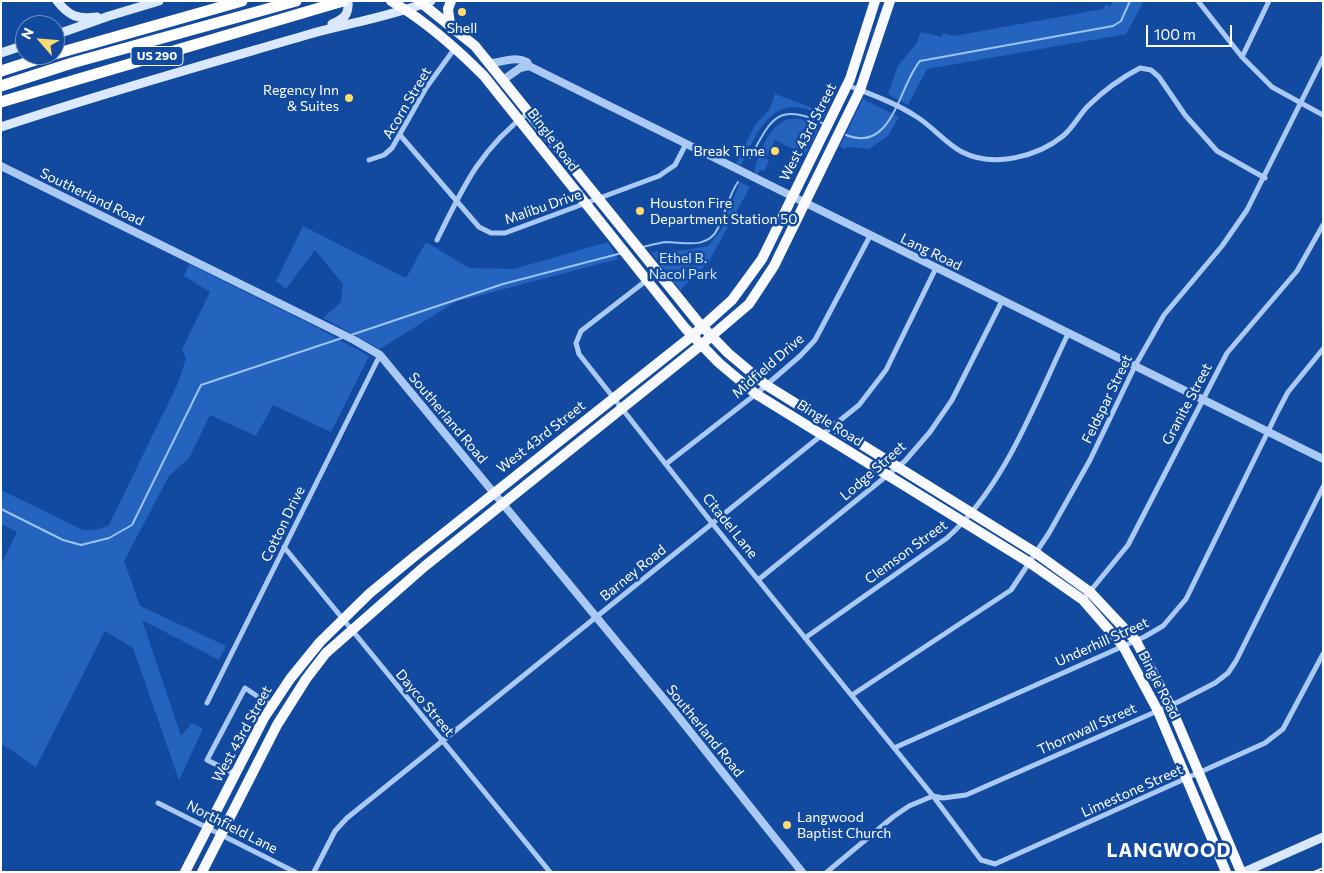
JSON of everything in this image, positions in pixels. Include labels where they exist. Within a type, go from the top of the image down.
[{"type":"highway","name":"US 290","points":[[65,51],[242,1]]},
{"type":"highway","points":[[1,86],[72,63],[296,1]]},
{"type":"highway","name":"US 290","points":[[1,102],[343,1]]},
{"type":"highway","points":[[1,71],[20,65]]},
{"type":"main road","points":[[57,1],[70,16],[80,19],[109,16]]},
{"type":"main road","points":[[65,31],[159,1]]},
{"type":"main road","points":[[311,34],[343,19],[349,10],[348,1]]},
{"type":"main road","name":"Bingle Road","points":[[391,1],[406,10],[458,50],[484,76],[520,119],[585,205],[692,336],[756,394],[1030,562],[1083,600],[1123,646],[1158,711],[1226,872]]},
{"type":"main road","points":[[450,25],[448,10],[451,1]]},
{"type":"main road","points":[[1,127],[69,104],[311,34],[406,10],[424,2]]},
{"type":"main road","name":"Bingle Road","points":[[424,2],[475,46],[490,63],[643,257],[711,337],[766,385],[973,512],[1036,553],[1090,592],[1136,640],[1170,706],[1242,872]]},
{"type":"main road","points":[[875,2],[888,5]]},
{"type":"main road","name":"West 43rd Street","points":[[186,872],[264,718],[290,679],[342,619],[415,556],[494,492],[702,328],[738,294],[762,259],[847,85],[875,2]]},
{"type":"main road","name":"West 43rd Street","points":[[202,872],[277,725],[306,679],[326,653],[424,566],[711,337],[749,304],[774,266],[860,90],[888,5]]},
{"type":"main road","points":[[1,53],[15,48]]},
{"type":"main road","points":[[458,50],[496,78],[503,80]]},
{"type":"main road","points":[[604,228],[614,220]]},
{"type":"main road","points":[[762,259],[774,266]]},
{"type":"main road","points":[[554,445],[561,455]]},
{"type":"main road","points":[[415,556],[424,566]]},
{"type":"main road","points":[[264,718],[277,725]]},
{"type":"main road","points":[[1242,872],[1323,837]]},
{"type":"street","points":[[1198,1],[1242,58],[1272,87],[1323,115]]},
{"type":"street","points":[[1242,58],[1269,1]]},
{"type":"street","name":"Acorn Street","points":[[370,160],[384,155],[392,148],[426,88],[458,50]]},
{"type":"street","name":"Lang Road","points":[[490,63],[517,58],[527,62],[529,66],[870,236],[1323,458]]},
{"type":"street","name":"Feldspar Street","points":[[852,695],[1011,590],[1036,553],[1090,460],[1135,366],[1164,315],[1222,246],[1247,210],[1265,178],[1323,58]]},
{"type":"street","points":[[503,80],[520,68],[529,66]]},
{"type":"street","points":[[847,85],[918,117],[947,142],[964,153],[988,159],[1022,156],[1044,149],[1064,135],[1087,107],[1126,76],[1140,68],[1151,70],[1159,77],[1185,115],[1217,151],[1265,178]]},
{"type":"street","points":[[437,240],[481,157],[491,145],[529,112]]},
{"type":"street","name":"Malibu Drive","points":[[400,135],[479,227],[491,233],[505,233],[585,205],[659,176],[675,165],[686,144]]},
{"type":"street","name":"Southerland Road","points":[[1,166],[354,340],[380,355],[494,492],[802,872]]},
{"type":"street","name":"Granite Street","points":[[1083,600],[1128,545],[1227,353],[1297,271],[1323,225]]},
{"type":"street","name":"Midfield Drive","points":[[666,464],[756,394],[815,340],[870,236]]},
{"type":"street","name":"Barney Road","points":[[314,872],[335,831],[347,818],[859,405],[880,380],[936,268]]},
{"type":"street","name":"Citadel Lane","points":[[647,280],[581,331],[576,343],[578,354],[933,796]]},
{"type":"street","name":"Lodge Street","points":[[758,580],[888,475],[930,432],[945,411],[1002,301]]},
{"type":"street","name":"Clemson Street","points":[[805,638],[947,538],[965,522],[1000,472],[1068,334]]},
{"type":"street","name":"Underhill Street","points":[[894,748],[1164,626],[1186,600],[1288,392],[1323,349]]},
{"type":"street","name":"Cotton Drive","points":[[207,703],[380,355]]},
{"type":"street","name":"Thornwall Street","points":[[826,872],[909,806],[933,796],[943,798],[966,795],[1170,706],[1215,684],[1228,672],[1250,634],[1323,487]]},
{"type":"street","name":"Dayco Street","points":[[284,547],[550,872]]},
{"type":"street","name":"Limestone Street","points":[[933,796],[981,860],[995,864],[1266,743],[1283,729],[1323,654]]},
{"type":"street","points":[[235,774],[207,760],[245,688],[272,706]]},
{"type":"street","name":"Northfield Lane","points":[[158,803],[296,872]]},
{"type":"green space","points":[[1113,1],[1144,1],[1126,34],[927,69],[908,105],[888,94],[898,66],[916,44],[921,32],[942,37],[943,33],[954,36],[1103,9],[1106,4],[1110,7]]},
{"type":"green space","points":[[775,94],[826,113],[824,118],[807,110],[793,107],[781,109],[771,116],[763,126],[741,165],[736,164],[755,125],[769,110]]},
{"type":"green space","points":[[863,99],[899,117],[888,136],[869,149],[847,147],[845,149],[840,146]]},
{"type":"green space","points":[[788,119],[801,119],[818,129],[805,155],[775,140],[766,158],[769,161],[764,171],[760,170],[757,175],[754,170],[766,140],[775,128]]},
{"type":"green space","name":"Ethel B. Nacol Park","points":[[740,182],[750,187],[708,263],[680,290],[651,252],[685,250],[708,246],[721,230]]},
{"type":"green space","points":[[303,226],[406,278],[426,242],[469,268],[514,269],[608,242],[618,259],[455,302],[380,349],[323,318],[341,302],[343,284],[315,250],[286,289],[276,281]]},
{"type":"green space","points":[[189,264],[314,326],[369,356],[331,432],[273,405],[256,436],[210,415],[189,458],[169,476],[124,561],[140,606],[226,646],[219,660],[142,620],[181,736],[192,723],[203,729],[179,780],[133,648],[105,631],[36,767],[1,744],[1,565],[17,532],[1,524],[1,490],[83,530],[96,530],[109,525],[177,385],[186,359],[182,349],[210,292],[184,276]]},
{"type":"waterway","points":[[846,135],[862,138],[874,135],[885,126],[920,61],[1113,26],[1121,21],[1130,1]]},
{"type":"waterway","points":[[750,158],[763,134],[777,118],[795,114],[822,123]]},
{"type":"waterway","points":[[643,247],[666,242],[702,242],[714,235],[738,182]]},
{"type":"waterway","points":[[351,335],[503,284],[622,253]]},
{"type":"waterway","points":[[1,509],[63,540],[81,545],[109,538],[132,525],[201,385],[342,338]]},
{"type":"railway","points":[[1314,872],[1323,868]]},
{"type":"place","name":"Shell","points":[[462,12]]},
{"type":"place","name":"Regency Inn & Suites","points":[[349,98]]},
{"type":"place","name":"Break Time","points":[[775,151]]},
{"type":"place","name":"Houston Fire Department Station 50","points":[[640,211]]},
{"type":"place","name":"Langwood Baptist Church","points":[[787,825]]},
{"type":"district","name":"LANGWOOD","points":[[1169,851]]}]
